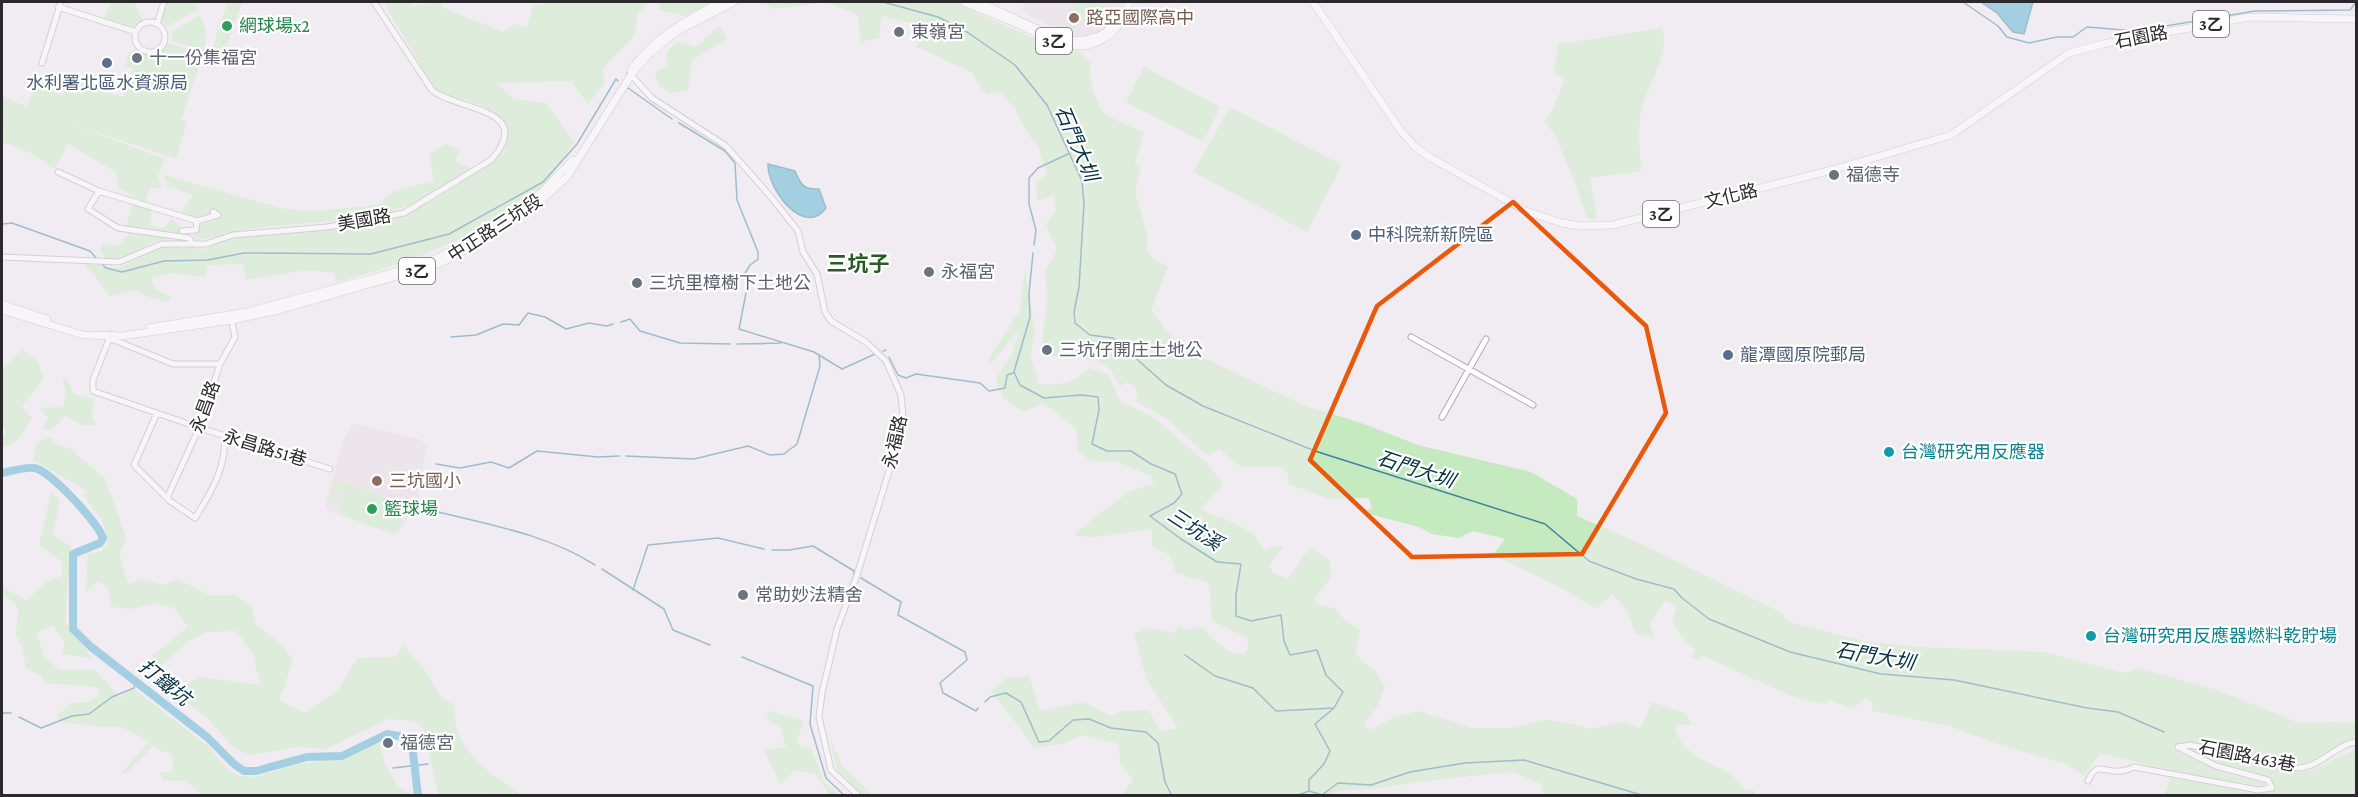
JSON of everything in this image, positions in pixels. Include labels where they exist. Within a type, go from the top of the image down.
[{"type":"main road","name":"中正路三坑段","points":[[2,310],[83,334],[111,336],[232,318],[432,260],[456,249],[539,195],[573,160],[639,58],[671,29],[721,2]]},
{"type":"main road","name":"中正路三坑段","points":[[630,74],[649,54],[676,32],[734,2]]},
{"type":"main road","name":"3乙","points":[[964,2],[1044,37],[1072,45],[1086,45],[1106,40],[1122,21],[1126,2]]},
{"type":"main road","name":"3乙","points":[[978,2],[1059,36],[1075,40],[1106,34],[1119,19],[1126,2]]},
{"type":"main road","name":"文化路","points":[[1313,2],[1401,131],[1415,147],[1526,211],[1545,219],[1580,226],[1613,225],[1635,221],[1928,144],[1951,135],[2069,53]]},
{"type":"main road","name":"石園路","points":[[2069,53],[2103,44],[2249,17],[2356,19]]},
{"type":"main road","name":"中正路三坑段","points":[[2,304],[94,333],[111,336]]},
{"type":"street","points":[[157,24],[164,2]]},
{"type":"street","name":"美國路","points":[[2,257],[119,262],[162,244],[206,244],[233,234],[327,227],[404,213],[491,160],[502,148],[504,128],[501,123],[495,116],[438,95],[432,90],[374,2]]},
{"type":"street","points":[[42,63],[60,4],[136,32]]},
{"type":"street","points":[[145,23],[157,24],[164,30],[162,46],[156,51],[148,52],[138,46],[135,39],[136,32],[145,23]]},
{"type":"street","name":"永福路","points":[[630,74],[652,98],[726,146],[771,197],[798,231],[803,252],[817,274],[825,312],[831,321],[866,342],[882,356],[892,371],[901,395],[903,417],[894,455],[857,575],[837,629],[822,693],[819,717],[831,771],[859,795]]},
{"type":"street","points":[[58,172],[99,191],[196,221],[218,215],[213,212]]},
{"type":"street","points":[[99,191],[88,209],[118,228],[189,238],[192,244]]},
{"type":"street","points":[[182,231],[195,230],[196,221]]},
{"type":"street","name":"永昌路","points":[[167,498],[199,428],[220,364],[235,338],[232,318]]},
{"type":"street","points":[[111,336],[173,364],[220,364]]},
{"type":"street","name":"永昌路51巷","points":[[111,336],[93,380],[93,391],[199,428],[330,469]]},
{"type":"street","points":[[1411,337],[1533,405]]},
{"type":"street","points":[[1442,417],[1486,339]]},
{"type":"street","points":[[157,413],[134,465],[167,498],[195,518],[214,485],[224,455],[224,436]]},
{"type":"street","name":"石園路463巷","points":[[2088,781],[2096,769],[2119,772],[2134,767],[2265,791],[2272,788],[2268,780],[2216,766],[2178,747],[2190,745],[2263,761],[2275,761],[2290,768],[2302,768],[2319,763],[2348,743],[2356,742]]},
{"type":"highlighted area","points":[[1513,202],[1646,326],[1666,413],[1582,554],[1412,557],[1310,460],[1377,306]]},
{"type":"shaded area","name":"路亞國際高中","points":[[1023,2],[1122,2],[1115,17],[1103,31],[1078,37],[1024,12]]},
{"type":"shaded area","name":"三坑國小","points":[[352,423],[419,439],[427,445],[417,506],[396,535],[326,510],[325,506],[343,442]]},
{"type":"green space","points":[[112,2],[134,2],[144,22],[137,29],[104,18]]},
{"type":"green space","points":[[167,2],[193,2],[199,9],[168,26],[161,21]]},
{"type":"green space","name":"網球場x2","points":[[228,2],[242,3],[224,53],[212,49]]},
{"type":"green space","points":[[391,2],[412,2],[411,6],[441,2],[443,8],[504,32],[514,24],[527,27],[533,5],[559,2],[649,2],[638,14],[634,37],[603,68],[604,84],[588,104],[571,81],[498,83],[513,99],[546,103],[574,142],[546,185],[468,236],[407,261],[336,283],[335,273],[307,270],[246,280],[243,264],[207,265],[205,277],[170,273],[151,278],[155,289],[171,297],[167,302],[134,290],[110,296],[85,264],[118,268],[162,247],[205,249],[221,242],[253,235],[372,221],[430,202],[495,161],[505,148],[507,129],[504,119],[480,105],[436,91],[385,5]]},
{"type":"green space","points":[[660,2],[712,2],[685,16],[659,10]]},
{"type":"green space","points":[[763,2],[826,2],[773,9]]},
{"type":"green space","points":[[826,2],[954,2],[1057,49],[1080,51],[1091,64],[1091,82],[1101,109],[1114,119],[1144,133],[1135,163],[1141,167],[1135,192],[1147,233],[1147,250],[1153,259],[1168,267],[1151,311],[1163,324],[1163,328],[1183,348],[1303,405],[1364,424],[1418,445],[1531,472],[1577,499],[1577,516],[1637,542],[1782,613],[1789,622],[1868,642],[1920,647],[2044,652],[2124,673],[2138,668],[2214,689],[2299,723],[2356,722],[2356,739],[2349,740],[2313,760],[2297,763],[2252,756],[2194,742],[2181,743],[2178,752],[2221,772],[2265,783],[2266,787],[2181,773],[2100,753],[2084,776],[2066,764],[1995,743],[1949,726],[1872,711],[1873,703],[1866,698],[1852,709],[1830,700],[1825,704],[1796,698],[1703,656],[1698,660],[1690,657],[1696,650],[1690,647],[1672,622],[1677,606],[1665,601],[1650,624],[1654,637],[1636,634],[1626,609],[1612,594],[1597,609],[1559,587],[1493,555],[1505,539],[1473,531],[1459,538],[1432,534],[1419,527],[1361,512],[1372,508],[1369,498],[1329,499],[1289,484],[1287,472],[1279,467],[1241,467],[1219,449],[1208,456],[1168,420],[1136,401],[1138,392],[1128,382],[1120,386],[1110,369],[1098,361],[1052,356],[1050,349],[1042,346],[1047,299],[1045,272],[1057,250],[1046,224],[1056,211],[1054,195],[1037,201],[1036,183],[1047,175],[1037,144],[1031,138],[1015,109],[999,91],[986,95],[971,72],[917,47],[918,32],[914,24],[882,16],[879,38],[861,42],[857,14]]},
{"type":"green space","points":[[1076,2],[1105,2],[1099,19],[1089,24],[1077,18],[1075,29],[1070,27]]},
{"type":"green space","points":[[200,15],[206,31],[204,51],[172,41],[172,31]]},
{"type":"green space","points":[[720,25],[727,39],[692,60],[688,90],[670,93],[658,85],[655,72],[667,66],[667,52],[677,41],[696,47]]},
{"type":"green space","points":[[1662,28],[1663,51],[1642,107],[1640,119],[1641,171],[1590,178],[1597,219],[1587,219],[1555,135],[1544,121],[1551,114],[1565,79],[1553,73],[1559,44]]},
{"type":"green space","points":[[168,43],[203,54],[181,120],[187,122],[176,159],[64,121],[165,159],[158,176],[162,188],[150,188],[145,203],[118,187],[117,173],[68,144],[54,169],[29,152],[2,142],[4,135],[2,134],[2,96],[27,107],[36,81],[63,95],[67,82],[73,76],[99,84],[99,91],[125,97],[133,69],[125,66],[128,54],[141,45],[151,52],[159,51]]},
{"type":"green space","points":[[1144,67],[1220,107],[1203,142],[1126,102]]},
{"type":"green space","points":[[1230,107],[1342,165],[1307,232],[1193,172]]},
{"type":"green space","points":[[445,144],[460,149],[456,161],[462,166],[467,165],[471,171],[434,194],[406,206],[359,218],[237,231],[198,240],[192,240],[197,223],[179,215],[193,195],[168,186],[163,175],[285,209],[314,211],[378,205],[393,191],[434,181],[429,154]]},
{"type":"green space","points":[[132,205],[151,209],[150,225],[164,228],[171,218],[183,229],[186,239],[161,240],[127,255],[106,259],[100,251],[103,244],[118,246],[128,235],[126,226]]},
{"type":"green space","points":[[1025,269],[1035,333],[1030,355],[1039,384],[1066,382],[1078,377],[1089,368],[1108,374],[1120,401],[1153,417],[1207,463],[1223,484],[1200,510],[1228,520],[1254,534],[1264,550],[1277,546],[1284,547],[1269,565],[1273,573],[1288,579],[1310,547],[1330,561],[1331,577],[1314,600],[1318,605],[1335,608],[1344,619],[1360,630],[1356,655],[1376,672],[1385,687],[1377,707],[1364,725],[1370,730],[1394,717],[1419,711],[1472,728],[1512,728],[1545,720],[1565,722],[1591,729],[1624,721],[1640,729],[1652,702],[1685,713],[1692,725],[1675,725],[1679,738],[1686,748],[1739,781],[1746,791],[1753,790],[1756,795],[1544,795],[1541,784],[1513,772],[1372,789],[1343,790],[1326,795],[1122,795],[1133,779],[1120,764],[1119,744],[1083,735],[1063,744],[1035,748],[991,691],[1007,678],[1029,676],[1040,711],[1083,702],[1112,716],[1122,711],[1149,710],[1160,732],[1178,728],[1147,680],[1135,638],[1136,633],[1148,628],[1173,633],[1180,625],[1186,630],[1202,627],[1221,646],[1233,652],[1245,653],[1249,647],[1246,637],[1212,621],[1209,583],[1176,573],[1170,555],[1153,547],[1151,529],[1097,537],[1073,536],[1129,492],[1154,483],[1151,476],[1118,462],[1091,461],[1078,451],[1076,428],[1043,403],[1024,412],[1003,398],[996,378],[1013,352],[1020,328],[991,364],[987,361],[1020,310]]},
{"type":"green space","points":[[22,349],[37,361],[44,378],[22,406],[32,418],[27,427],[16,441],[2,447],[2,437],[6,433],[2,424],[2,370]]},
{"type":"green space","points":[[63,377],[68,381],[73,393],[95,400],[91,416],[97,425],[82,425],[65,416],[51,431],[43,428],[48,417],[39,408],[63,407],[66,397]]},
{"type":"green space","points":[[51,437],[56,444],[71,449],[105,479],[127,540],[119,553],[128,584],[143,579],[163,585],[178,579],[209,595],[235,595],[252,607],[255,624],[279,642],[293,660],[279,701],[306,713],[338,690],[357,658],[395,657],[403,645],[426,672],[442,698],[454,705],[456,725],[467,749],[483,767],[521,795],[483,793],[442,796],[438,793],[423,730],[416,721],[388,719],[326,749],[297,747],[251,755],[235,749],[206,717],[173,692],[200,677],[260,685],[253,654],[236,631],[207,632],[189,641],[158,668],[152,656],[188,627],[174,608],[156,603],[131,609],[112,607],[107,586],[98,581],[86,592],[88,554],[102,551],[108,542],[102,520],[83,495],[87,491],[33,460],[37,442]]},
{"type":"green space","points":[[336,480],[412,507],[410,513],[404,511],[401,525],[390,532],[345,516],[340,503],[346,490],[341,488],[335,505],[329,503]]},
{"type":"green space","points":[[51,493],[60,499],[53,534],[71,547],[65,621],[92,658],[62,654],[65,643],[53,625],[36,633],[45,658],[60,670],[95,670],[121,698],[131,687],[208,746],[228,770],[239,776],[254,777],[295,765],[351,756],[370,745],[379,744],[385,764],[398,786],[413,795],[202,795],[186,781],[164,781],[159,773],[173,771],[172,753],[163,752],[154,745],[126,773],[121,774],[149,741],[120,726],[103,727],[62,722],[57,716],[71,703],[90,702],[100,693],[97,687],[44,683],[42,676],[26,668],[22,646],[16,635],[18,609],[14,603],[2,595],[2,587],[26,600],[47,582],[62,576],[62,562],[39,545]]},
{"type":"green space","points":[[770,711],[804,721],[797,740],[800,747],[811,748],[824,782],[839,795],[829,795],[816,774],[795,770],[780,785],[764,750],[786,747],[781,729],[766,718]]},
{"type":"green space","points":[[830,737],[842,766],[873,795],[863,795],[836,768]]},
{"type":"green space","points":[[2190,747],[2297,772],[2317,768],[2356,750],[2356,795],[2164,796],[2170,778],[2260,793],[2274,790],[2270,778],[2216,763],[2189,751]]},
{"type":"water","points":[[1981,2],[2033,2],[2024,34],[2013,32],[1997,13]]},
{"type":"water","points":[[768,164],[795,171],[804,186],[819,189],[826,208],[817,216],[808,217],[788,207],[774,186]]},
{"type":"waterway","name":"石門大圳","points":[[883,2],[938,17],[967,32],[1015,65],[1047,105],[1082,181],[1084,204],[1079,287],[1074,312],[1075,323],[1090,335],[1113,338],[1166,385],[1203,406],[1315,451],[1545,524],[1589,561],[1636,579],[1674,589],[1709,619],[1790,652],[1881,674],[1954,680],[2087,708],[2118,712],[2164,732]]},
{"type":"waterway","points":[[1963,2],[1998,26],[2007,37],[2029,43],[2057,37],[2073,37],[2087,27],[2136,31],[2255,11],[2350,10],[2356,2]]},
{"type":"waterway","points":[[101,263],[106,268],[122,272],[164,261],[208,260],[244,253],[371,254],[449,234],[543,182],[577,144],[616,79],[618,81]]},
{"type":"waterway","points":[[628,88],[672,119]]},
{"type":"waterway","points":[[679,123],[725,151],[735,163],[737,200],[758,252],[758,259],[750,265],[742,278]]},
{"type":"waterway","name":"三坑溪","points":[[1034,245],[1036,230],[1029,204],[1029,178],[1038,168],[1068,154]]},
{"type":"waterway","points":[[2,224],[12,223],[90,251],[97,259]]},
{"type":"waterway","name":"三坑溪","points":[[1033,253],[1029,293],[1030,317],[1014,372],[1020,385],[1044,398],[1081,395],[1098,397],[1099,410],[1092,444],[1107,451],[1131,451],[1151,464],[1175,474],[1182,494],[1174,503],[1150,516],[1217,562],[1241,564],[1236,595],[1236,616],[1251,621],[1281,615],[1284,641],[1290,655],[1317,650],[1326,675],[1343,692],[1334,708],[1315,724],[1330,751],[1324,764],[1309,780],[1309,791],[1322,795],[1338,783],[1371,785],[1410,772],[1465,763],[1524,760],[1645,796]]},
{"type":"waterway","points":[[746,293],[739,329],[814,352],[842,369],[875,354]]},
{"type":"waterway","points":[[451,337],[476,335],[503,324],[519,325],[528,313],[545,317],[566,329],[589,323],[607,326],[613,324]]},
{"type":"waterway","points":[[621,322],[630,319],[640,331],[680,343],[730,344]]},
{"type":"waterway","points":[[737,344],[781,343]]},
{"type":"waterway","points":[[626,456],[694,459],[748,446],[770,455],[784,454],[797,444],[820,366],[819,355]]},
{"type":"waterway","points":[[889,357],[898,375],[906,378],[916,374],[980,383],[989,391],[1005,388],[1007,375],[1013,373]]},
{"type":"waterway","points":[[436,464],[460,468],[491,462],[509,468],[537,451],[598,457],[619,456]]},
{"type":"waterway","name":"打鐵坑","points":[[2,473],[30,468],[41,471],[72,498],[103,538],[100,543],[73,554],[73,629],[90,646],[207,737],[234,764],[244,771],[256,771],[307,757],[342,756],[387,734],[405,737],[413,752],[418,796]]},
{"type":"waterway","points":[[430,510],[494,525],[536,538],[557,545],[595,565]]},
{"type":"waterway","points":[[633,590],[648,545],[718,538],[764,549]]},
{"type":"waterway","points":[[772,550],[813,546],[854,571],[854,575]]},
{"type":"waterway","points":[[602,569],[664,609],[673,630],[710,645]]},
{"type":"waterway","points":[[861,578],[901,602],[898,615],[965,652],[967,660],[940,683],[943,693],[976,711],[978,708]]},
{"type":"waterway","points":[[1185,655],[1215,676],[1253,688],[1276,711],[1334,708]]},
{"type":"waterway","points":[[742,657],[813,686],[810,724],[826,778],[845,796]]},
{"type":"waterway","points":[[19,717],[41,728],[72,716],[89,714],[112,697],[134,688],[136,682]]},
{"type":"waterway","points":[[985,702],[990,697],[1006,693],[1021,702],[1039,742],[1049,741],[1073,720],[1089,719],[1111,728],[1146,732],[1158,743],[1165,782],[1172,796]]},
{"type":"waterway","points":[[2,713],[11,713]]},
{"type":"waterway","points":[[393,768],[428,764]]},
{"type":"waterway","points":[[1295,796],[1309,791]]},
{"type":"place","name":"路亞國際高中","points":[[1074,18]]},
{"type":"place","name":"網球場x2","points":[[227,26]]},
{"type":"place","name":"東嶺宮","points":[[899,32]]},
{"type":"place","name":"十一份集福宮","points":[[137,58]]},
{"type":"place","name":"水利署北區水資源局","points":[[107,63]]},
{"type":"place","name":"福德寺","points":[[1834,175]]},
{"type":"place","name":"中科院新新院區","points":[[1356,235]]},
{"type":"place","name":"永福宮","points":[[929,272]]},
{"type":"place","name":"三坑里樟樹下土地公","points":[[637,283]]},
{"type":"place","name":"三坑仔開庄土地公","points":[[1047,350]]},
{"type":"place","name":"龍潭國原院郵局","points":[[1728,355]]},
{"type":"place","name":"台灣研究用反應器","points":[[1889,452]]},
{"type":"place","name":"三坑國小","points":[[377,481]]},
{"type":"place","name":"籃球場","points":[[372,509]]},
{"type":"place","name":"常助妙法精舍","points":[[743,595]]},
{"type":"place","name":"台灣研究用反應器燃料乾貯場","points":[[2091,636]]},
{"type":"place","name":"福德宮","points":[[388,743]]},
{"type":"district","name":"三坑子","points":[[858,264]]}]
